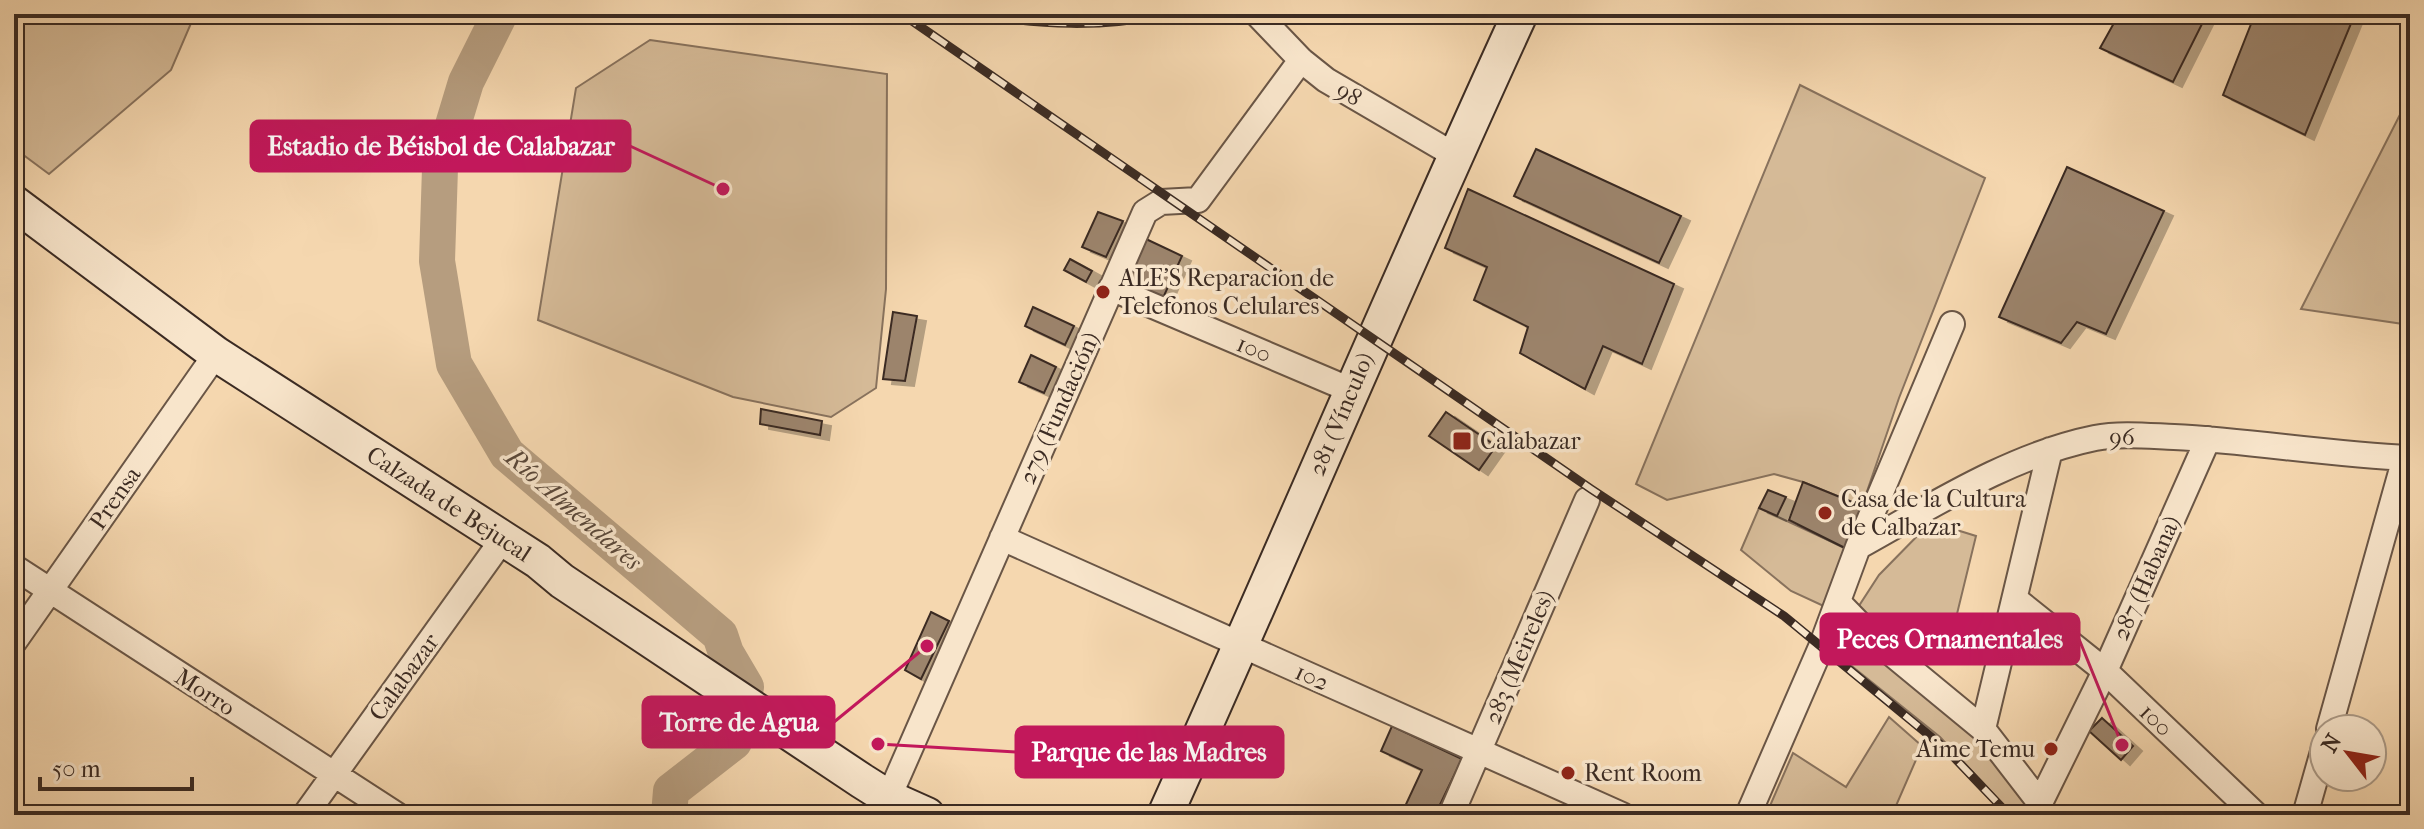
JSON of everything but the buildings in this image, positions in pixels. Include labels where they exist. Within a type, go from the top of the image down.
[{"type":"main road","name":"281 (Vínculo)","points":[[1165,815],[1353,391],[1373,338],[1520,14]]},
{"type":"main road","name":"Calzada de Bejucal","points":[[14,203],[216,354],[503,539],[877,798],[927,815]]},
{"type":"street","name":"98","points":[[1257,14],[1301,60],[1326,80],[1456,156]]},
{"type":"street","name":"279 (Fundación)","points":[[877,798],[1002,538],[1145,212],[1161,202],[1198,200],[1301,60]]},
{"type":"street","name":"100","points":[[1111,288],[1353,391]]},
{"type":"street","points":[[1748,815],[1839,603],[1858,547],[1952,324]]},
{"type":"street","name":"Prensa","points":[[14,642],[216,354]]},
{"type":"street","name":"96","points":[[1858,547],[1927,508],[2050,450],[2098,438],[2147,436],[2208,439],[2407,458]]},
{"type":"street","name":"287 (Habana)","points":[[1983,729],[2040,803],[2105,671],[2208,439]]},
{"type":"street","points":[[1839,603],[1875,640],[1983,729],[2050,450]]},
{"type":"street","points":[[2334,713],[2407,458]]},
{"type":"street","name":"283 (Meireles)","points":[[1451,815],[1587,500]]},
{"type":"street","name":"102","points":[[1002,538],[1622,815]]},
{"type":"street","name":"Calabazar","points":[[305,815],[503,539]]},
{"type":"street","name":"Morro","points":[[14,567],[397,815]]},
{"type":"street","name":"100","points":[[2015,599],[2105,671],[2256,815]]},
{"type":"street","points":[[2305,815],[2311,793]]},
{"type":"shaded area","points":[[14,14],[195,14],[171,70],[49,174],[14,148]]},
{"type":"shaded area","points":[[650,40],[887,74],[886,289],[876,388],[831,417],[733,397],[538,320],[576,88]]},
{"type":"shaded area","points":[[1800,85],[1985,178],[1899,398],[1862,506],[1774,474],[1667,500],[1636,484]]},
{"type":"shaded area","points":[[2410,95],[2410,325],[2301,309]]},
{"type":"shaded area","points":[[1759,508],[1845,548],[1828,608],[1791,591],[1741,550]]},
{"type":"shaded area","points":[[1931,522],[1976,536],[1956,618],[1944,630],[1929,626],[1920,654],[1855,612],[1879,575]]},
{"type":"shaded area","points":[[1851,637],[1881,654],[1980,740],[2033,807],[2030,815],[2013,815],[1940,737],[1843,659]]},
{"type":"shaded area","points":[[1889,717],[1922,746],[1892,815],[1766,815],[1793,753],[1846,787]]},
{"type":"waterway","name":"Río Almendares","points":[[500,14],[466,82],[440,168],[437,261],[454,364],[507,454],[720,635],[726,653],[746,687],[734,742],[671,791],[669,815]]},
{"type":"railway","points":[[902,14],[1591,489],[1784,616],[1947,750],[2009,815]]},
{"type":"railway","points":[[977,14],[1024,21],[1071,23],[1118,21],[1165,14]]},
{"type":"place","name":"Estadio de Béisbol de Calabazar","points":[[723,189]]},
{"type":"place","name":"ALE'S Reparacion de Telefonos Celulares","points":[[1103,292]]},
{"type":"place","name":"Calabazar","points":[[1462,441]]},
{"type":"place","name":"Casa de la Cultura de Calbazar","points":[[1825,513]]},
{"type":"place","name":"Torre de Agua","points":[[927,646]]},
{"type":"place","name":"Parque de las Madres","points":[[878,744]]},
{"type":"place","name":"Peces Ornamentales","points":[[2122,745]]},
{"type":"place","name":"Aime Temu","points":[[2051,749]]},
{"type":"place","name":"Rent Room","points":[[1568,773]]}]
